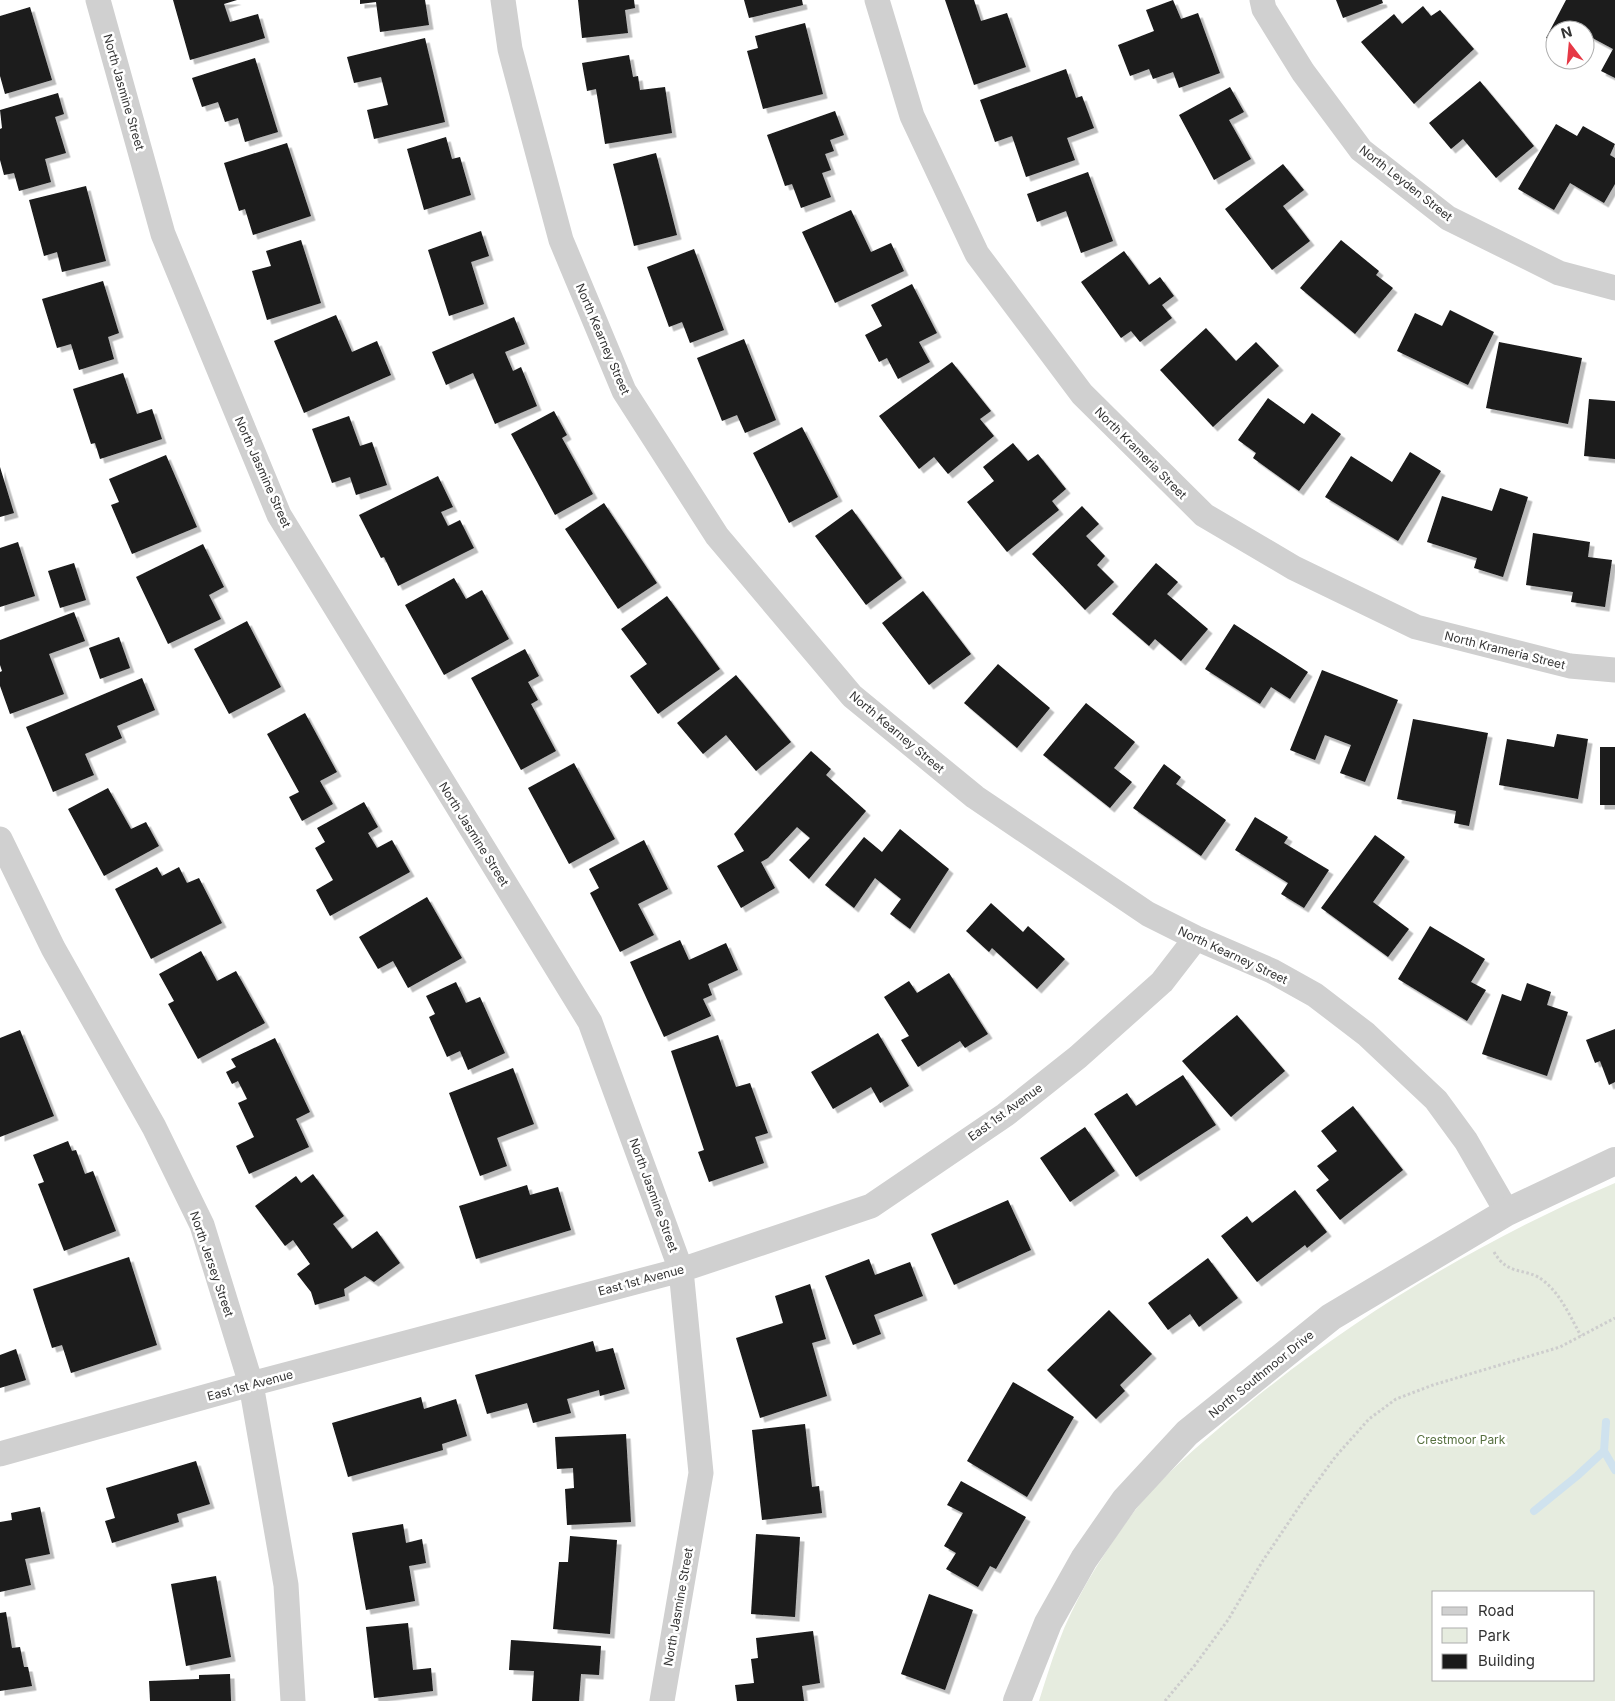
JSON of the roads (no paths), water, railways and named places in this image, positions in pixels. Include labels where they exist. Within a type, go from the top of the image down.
[{"type":"street","name":"North Jasmine Street","points":[[98,0],[163,234],[279,516],[590,1022],[681,1270],[701,1473],[662,1701]]},
{"type":"street","name":"North Kearney Street","points":[[503,0],[510,49],[561,240],[624,391],[717,536],[852,696],[975,798],[1148,914],[1196,938],[1272,971],[1315,995],[1366,1034],[1436,1100],[1466,1141],[1507,1212]]},
{"type":"street","name":"North Krameria Street","points":[[877,0],[912,116],[978,254],[1082,394],[1204,515],[1294,568],[1416,627],[1570,666],[1615,670]]},
{"type":"street","name":"North Leyden Street","points":[[1262,0],[1264,9],[1303,72],[1361,150],[1448,218],[1559,273],[1615,288]]},
{"type":"street","name":"North Jersey Street","points":[[0,839],[53,948],[154,1127],[202,1225],[252,1384],[286,1585],[293,1701]]},
{"type":"street","name":"East 1st Avenue","points":[[0,1454],[252,1384],[681,1270],[871,1206],[1005,1115],[1078,1057],[1162,982],[1196,938]]},
{"type":"street","name":"North Southmoor Drive","points":[[1017,1701],[1048,1623],[1084,1559],[1125,1500],[1187,1433],[1331,1317],[1507,1212],[1615,1161]]},
{"type":"waterway","points":[[1606,1422],[1604,1451],[1615,1470]]},
{"type":"waterway","points":[[1534,1511],[1604,1451]]},
{"type":"park label","name":"Crestmoor Park","points":[[1461,1439]]}]
